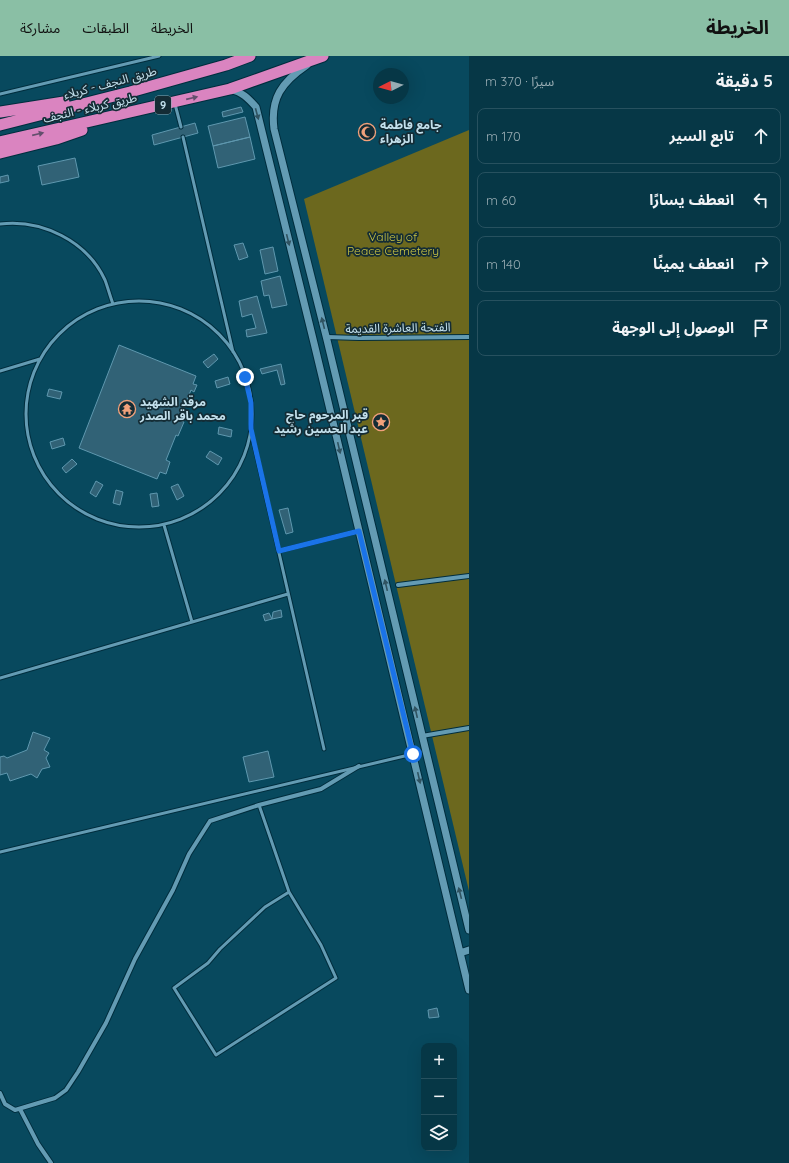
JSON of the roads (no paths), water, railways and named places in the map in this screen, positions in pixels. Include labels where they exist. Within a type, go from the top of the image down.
[{"type":"highway","name":"طريق النجف - کربلاء","points":[[0,125],[130,92],[225,60],[244,57]]},
{"type":"highway","name":"طريق کربلاء - النجف","points":[[0,142],[230,89],[319,57]]},
{"type":"highway","points":[[0,112],[130,92]]},
{"type":"highway","points":[[0,153],[56,139],[133,112]]},
{"type":"street","points":[[319,57],[292,75],[283,86],[276,100],[272,115],[274,129],[327,337],[421,736],[469,930]]},
{"type":"street","points":[[230,89],[240,92],[256,107],[460,951],[468,975],[469,990]]},
{"type":"street","name":"الفتحة العاشرة القديمة","points":[[327,337],[469,337]]},
{"type":"street","points":[[321,372],[327,372],[334,366]]},
{"type":"street","points":[[327,399],[334,395],[341,397]]},
{"type":"street","points":[[398,585],[469,576]]},
{"type":"street","points":[[421,736],[469,728]]},
{"type":"street","points":[[0,1093],[5,1104],[15,1110],[54,1098],[66,1090],[106,1023],[135,959],[173,890],[189,854],[210,821],[259,805],[321,789],[359,766]]},
{"type":"street","points":[[460,951],[463,952],[469,950]]},
{"type":"street","points":[[20,1109],[38,1144],[51,1163]]},
{"type":"lane","points":[[0,94],[159,56]]},
{"type":"lane","points":[[175,102],[181,127]]},
{"type":"lane","points":[[183,137],[234,353],[245,377],[251,403],[251,429],[246,451],[236,472],[222,491],[205,506],[185,518],[164,525],[138,528],[106,522],[88,515],[66,501],[48,482],[35,460],[28,434],[26,408],[30,383],[40,359],[54,340],[71,324],[91,312],[113,304],[140,301],[168,305],[194,315],[216,332],[234,353]]},
{"type":"lane","points":[[0,224],[11,222],[35,225],[61,234],[84,251],[95,264],[105,280],[113,304]]},
{"type":"lane","points":[[0,371],[40,359]]},
{"type":"lane","points":[[251,429],[324,748]]},
{"type":"lane","points":[[164,525],[192,622]]},
{"type":"lane","points":[[279,551],[359,531]]},
{"type":"lane","points":[[0,678],[288,594]]},
{"type":"lane","points":[[0,852],[413,754]]},
{"type":"lane","points":[[259,805],[289,892],[321,945],[336,978],[216,1055],[174,988],[208,963],[265,907],[289,892]]},
{"type":"place","name":"جامع فاطمة الزهراء","points":[[367,132]]},
{"type":"place","name":"مرقد الشهيد محمد باقر الصدر","points":[[127,409]]},
{"type":"place","name":"قبر المرحوم حاج عبد الحسين رشيد","points":[[381,422]]},
{"type":"park label","name":"Valley of Peace Cemetery","points":[[393,244]]}]
